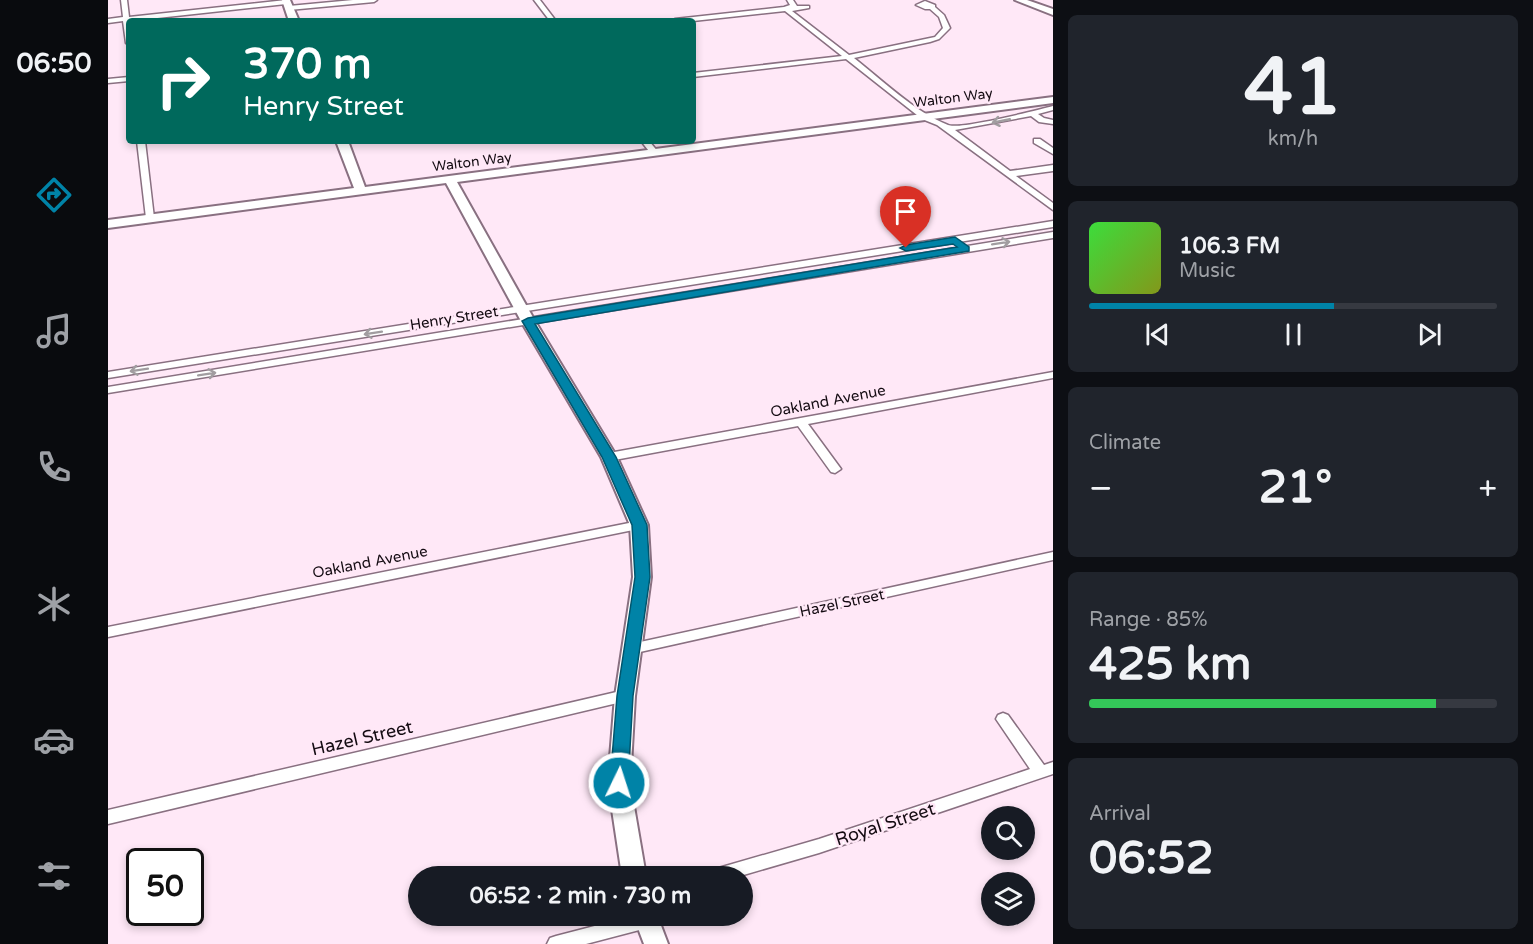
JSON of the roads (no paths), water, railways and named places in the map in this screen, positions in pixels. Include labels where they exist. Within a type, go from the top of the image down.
[{"type":"main road","points":[[1019,0],[1053,12]]},
{"type":"main road","points":[[287,4],[293,18]]},
{"type":"main road","name":"Walton Way","points":[[108,224],[1053,100]]},
{"type":"main road","points":[[343,144],[361,191]]},
{"type":"main road","points":[[450,180],[525,316],[609,457],[639,525],[642,577],[625,696],[619,783],[632,866]]},
{"type":"main road","points":[[649,926],[656,944]]},
{"type":"street","points":[[108,21],[126,20],[124,0]]},
{"type":"street","points":[[146,18],[287,4],[374,0]]},
{"type":"street","points":[[537,0],[551,18]]},
{"type":"street","points":[[786,9],[794,6],[790,0]]},
{"type":"street","points":[[696,19],[807,7]]},
{"type":"street","points":[[696,75],[848,57],[937,38],[947,28],[946,22],[931,7]]},
{"type":"street","points":[[786,9],[925,117],[940,123],[1053,207]]},
{"type":"street","points":[[108,81],[126,79]]},
{"type":"street","points":[[948,129],[1000,121],[1053,108]]},
{"type":"street","points":[[1031,113],[1042,120],[1053,122]]},
{"type":"street","points":[[1037,141],[1053,152]]},
{"type":"street","points":[[141,144],[150,218]]},
{"type":"street","points":[[648,144],[655,153]]},
{"type":"street","points":[[1009,174],[1053,168]]},
{"type":"street","name":"Henry Street","points":[[108,390],[300,359],[747,274],[1053,224]]},
{"type":"street","name":"Henry Street","points":[[108,375],[295,346],[754,283],[1053,235]]},
{"type":"street","points":[[955,240],[965,249]]},
{"type":"street","points":[[747,274],[754,283]]},
{"type":"street","points":[[295,346],[300,359]]},
{"type":"street","points":[[173,365],[176,379]]},
{"type":"street","name":"Oakland Avenue","points":[[609,457],[1053,375]]},
{"type":"street","points":[[802,423],[835,469]]},
{"type":"street","name":"Oakland Avenue","points":[[108,632],[639,525]]},
{"type":"street","name":"Hazel Street","points":[[631,649],[1053,556]]},
{"type":"street","name":"Hazel Street","points":[[108,817],[625,696]]},
{"type":"street","points":[[1003,719],[1047,770]]},
{"type":"street","name":"Royal Street","points":[[750,866],[819,846],[1047,770]]},
{"type":"street","points":[[556,944],[618,926]]}]
